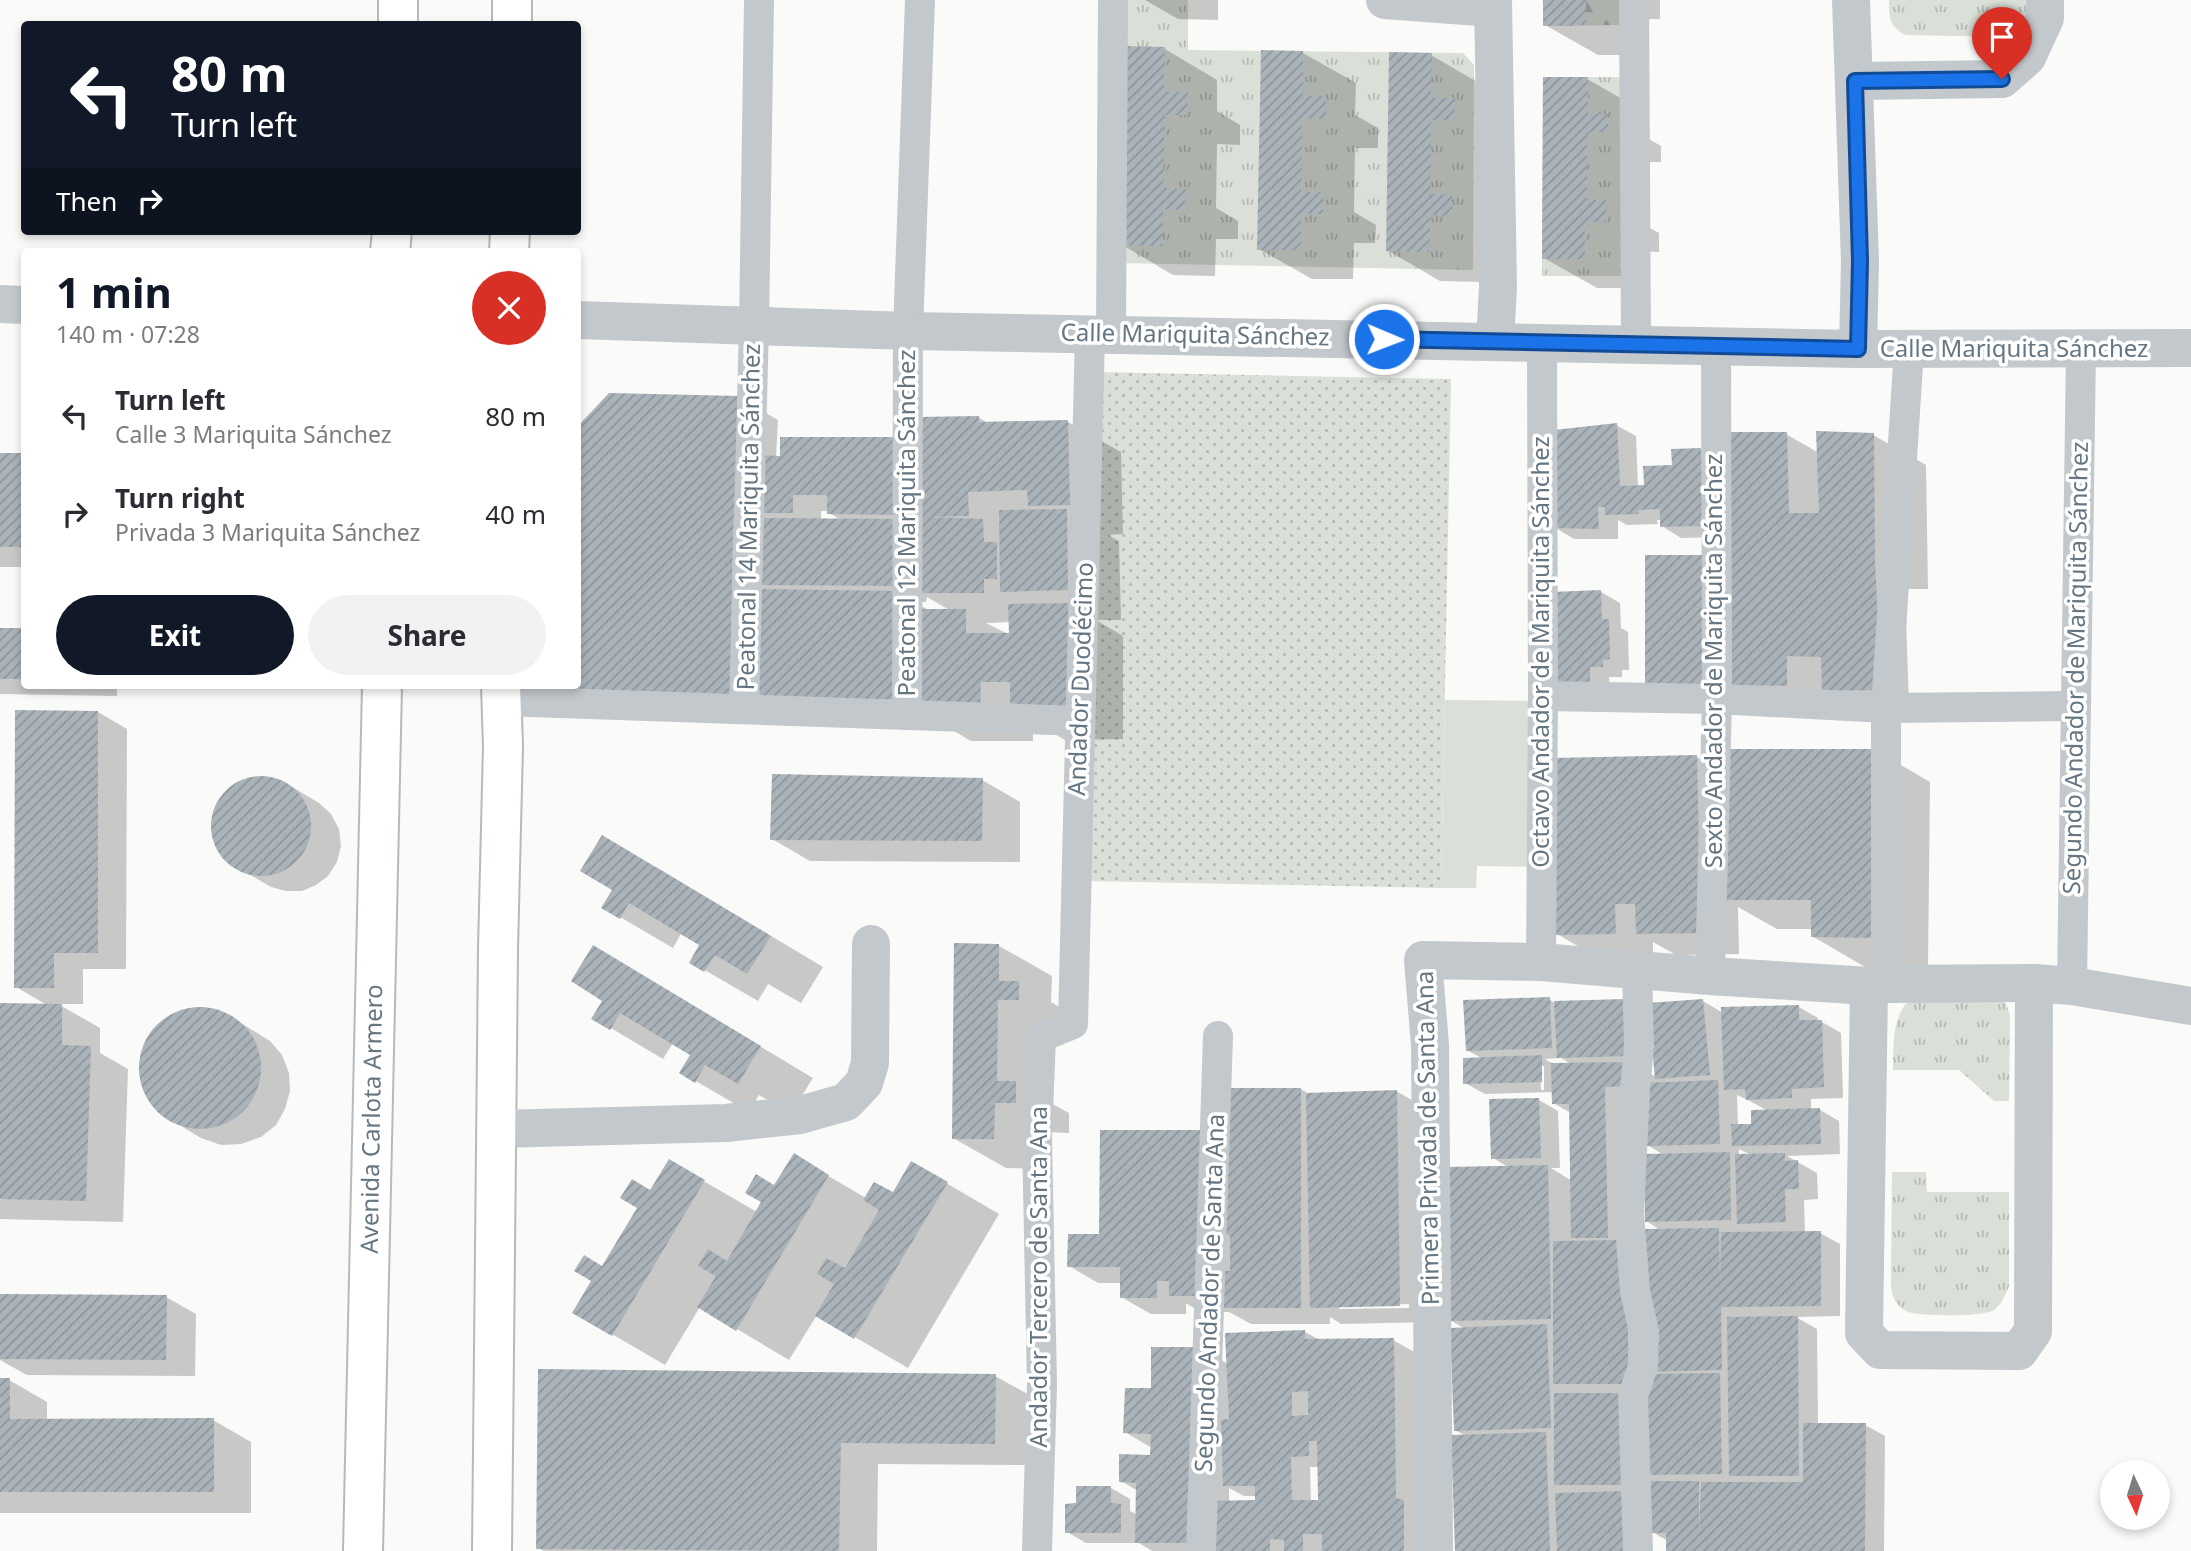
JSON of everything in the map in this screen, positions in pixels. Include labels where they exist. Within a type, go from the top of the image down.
[{"type":"main road","points":[[398,0],[398,21]]},
{"type":"main road","points":[[512,0],[512,21]]},
{"type":"main road","name":"Avenida Carlota Armero","points":[[363,1551],[382,689]]},
{"type":"main road","points":[[492,1551],[498,936],[503,746],[501,694]]},
{"type":"street","name":"Peatonal 14 Mariquita Sánchez","points":[[744,709],[759,0]]},
{"type":"street","name":"Peatonal 12 Mariquita Sánchez","points":[[907,715],[908,331],[920,0]]},
{"type":"street","name":"Andador Duodécimo","points":[[1073,1024],[1080,720],[1101,333],[1112,0]]},
{"type":"street","points":[[1385,0],[1493,4],[1497,287],[1495,341]]},
{"type":"street","points":[[1633,0],[1636,344]]},
{"type":"street","points":[[1851,0],[1860,261],[1858,349]]},
{"type":"street","points":[[1855,81],[2002,79],[2027,57],[2045,18],[2045,0]]},
{"type":"street","points":[[0,304],[21,305]]},
{"type":"street","name":"Calle Mariquita Sánchez","points":[[581,320],[908,331],[1858,349],[2191,348]]},
{"type":"street","name":"Octavo Andador de Mariquita Sánchez","points":[[1541,962],[1542,342]]},
{"type":"street","name":"Sexto Andador de Mariquita Sánchez","points":[[1710,976],[1717,699],[1716,346]]},
{"type":"street","points":[[1909,349],[1886,708],[1864,1333],[1880,1350],[2019,1351],[2033,1331],[2034,983]]},
{"type":"street","name":"Segundo Andador de Mariquita Sánchez","points":[[2072,986],[2081,349]]},
{"type":"street","points":[[501,694],[744,709],[1080,720]]},
{"type":"street","points":[[1543,695],[1717,699],[1886,708],[2076,706]]},
{"type":"street","points":[[497,1129],[726,1123],[800,1115],[846,1102],[864,1083],[870,1063],[872,944]]},
{"type":"street","name":"Primera Privada de Santa Ana","points":[[1434,1551],[1430,1045],[1423,960],[1541,962],[1710,976],[1878,985],[2034,983],[2072,986],[2191,1006]]},
{"type":"street","points":[[1637,970],[1639,1046],[1629,1213],[1635,1291],[1644,1332],[1643,1366],[1633,1396],[1638,1551]]},
{"type":"street","name":"Andador Tercero de Santa Ana","points":[[1037,1551],[1042,1385],[1037,1137],[1041,1037],[1073,1024]]},
{"type":"street","name":"Segundo Andador de Santa Ana","points":[[1201,1551],[1218,1035]]},
{"type":"green space","points":[[1122,0],[1188,0],[1188,50],[1463,53],[1474,65],[1473,270],[1119,263]]},
{"type":"green space","points":[[1543,0],[1621,0],[1621,25],[1543,26]]},
{"type":"green space","points":[[1889,0],[2026,0],[2025,17],[2020,29],[2010,37],[1906,35],[1896,29],[1891,21]]},
{"type":"green space","points":[[1543,77],[1621,77],[1621,276],[1542,276]]},
{"type":"green space","points":[[1097,372],[1451,379],[1441,888],[1087,881]]},
{"type":"green space","points":[[1445,700],[1538,701],[1536,867],[1477,866],[1476,888],[1441,888]]},
{"type":"green space","points":[[1995,997],[2006,1004],[2010,1015],[2009,1101],[1994,1101],[1959,1070],[1893,1070],[1896,1025],[1908,1001]]},
{"type":"green space","points":[[1892,1172],[1926,1172],[1927,1192],[2009,1192],[2009,1286],[1994,1310],[1965,1315],[1936,1315],[1906,1311],[1896,1303],[1891,1283]]},
{"type":"building","points":[[1543,0],[1586,0],[1586,25],[1543,26]]},
{"type":"building","points":[[1123,46],[1165,47],[1164,92],[1188,92],[1187,115],[1165,115],[1163,188],[1186,189],[1185,210],[1163,209],[1162,246],[1119,245]]},
{"type":"building","points":[[1261,50],[1303,51],[1303,96],[1326,96],[1326,119],[1302,118],[1301,192],[1323,192],[1323,214],[1301,213],[1301,250],[1257,250]]},
{"type":"building","points":[[1389,52],[1432,53],[1431,98],[1455,98],[1454,120],[1431,120],[1430,194],[1452,195],[1452,216],[1430,215],[1429,252],[1386,251]]},
{"type":"building","points":[[1543,77],[1588,77],[1588,114],[1608,114],[1608,132],[1587,133],[1587,200],[1606,200],[1606,222],[1585,222],[1585,259],[1542,259]]},
{"type":"building","points":[[609,393],[740,396],[733,534],[730,696],[558,694],[558,689],[581,689],[581,423]]},
{"type":"building","points":[[979,416],[979,422],[1068,420],[1070,505],[1028,506],[1027,490],[968,492],[969,516],[928,517],[983,519],[984,542],[997,542],[997,579],[984,579],[984,593],[917,593],[916,417]]},
{"type":"building","points":[[1617,423],[1620,486],[1644,485],[1643,466],[1672,465],[1671,449],[1701,448],[1703,526],[1660,527],[1660,509],[1638,510],[1639,514],[1605,515],[1605,507],[1598,507],[1599,529],[1552,528],[1554,430]]},
{"type":"building","points":[[1816,431],[1874,433],[1875,560],[1881,690],[1822,691],[1821,657],[1787,656],[1787,686],[1732,685],[1730,432],[1787,432],[1789,513],[1819,513]]},
{"type":"building","points":[[780,437],[898,437],[898,515],[827,514],[827,495],[793,495],[793,513],[756,513],[756,455],[780,456]]},
{"type":"building","points":[[0,453],[21,453],[21,547],[0,547]]},
{"type":"building","points":[[1067,509],[1068,590],[1000,592],[999,510]]},
{"type":"building","points":[[756,518],[899,519],[898,586],[755,585]]},
{"type":"building","points":[[1645,555],[1707,555],[1708,687],[1645,687]]},
{"type":"building","points":[[754,589],[898,591],[896,701],[754,697]]},
{"type":"building","points":[[1601,590],[1602,619],[1609,619],[1610,659],[1603,660],[1603,667],[1590,667],[1590,684],[1553,685],[1551,592]]},
{"type":"building","points":[[1070,603],[1070,710],[1010,710],[1010,682],[981,682],[980,712],[917,711],[917,609],[966,609],[966,633],[1009,633],[1008,604]]},
{"type":"building","points":[[0,628],[21,628],[21,679],[0,679]]},
{"type":"building","points":[[15,710],[98,711],[98,953],[54,953],[54,988],[14,988]]},
{"type":"building","points":[[1723,749],[1877,749],[1876,938],[1811,937],[1811,900],[1722,900]]},
{"type":"building","points":[[1697,755],[1701,933],[1636,934],[1635,904],[1615,904],[1616,934],[1555,935],[1552,758]]},
{"type":"building","points":[[772,774],[983,778],[982,841],[770,840]]},
{"type":"building","points":[[261,776],[289,784],[303,798],[311,826],[303,854],[289,868],[261,876],[233,868],[219,854],[211,826],[219,798],[233,784]]},
{"type":"building","points":[[602,835],[771,936],[747,974],[715,955],[704,972],[689,963],[699,945],[629,903],[620,919],[601,908],[612,890],[580,871]]},
{"type":"building","points":[[954,943],[999,944],[999,981],[1019,981],[1019,1000],[998,1000],[997,1081],[1016,1081],[1016,1103],[995,1103],[994,1139],[952,1139]]},
{"type":"building","points":[[593,945],[761,1046],[738,1084],[705,1065],[695,1083],[679,1073],[690,1055],[620,1013],[610,1030],[591,1019],[602,1001],[571,981]]},
{"type":"building","points":[[1550,997],[1552,1048],[1466,1051],[1463,1000]]},
{"type":"building","points":[[1626,999],[1629,1056],[1557,1058],[1554,1001]]},
{"type":"building","points":[[1703,999],[1710,1075],[1655,1079],[1648,1003]]},
{"type":"building","points":[[0,1003],[62,1004],[62,1045],[91,1046],[86,1201],[0,1199]]},
{"type":"building","points":[[1799,1005],[1799,1020],[1822,1020],[1824,1087],[1792,1089],[1792,1098],[1746,1100],[1745,1089],[1724,1090],[1721,1007]]},
{"type":"building","points":[[200,1007],[223,1012],[243,1025],[256,1045],[261,1068],[256,1091],[243,1111],[223,1124],[200,1129],[177,1124],[157,1111],[144,1091],[139,1068],[144,1045],[157,1025],[177,1012]]},
{"type":"building","points":[[1542,1055],[1542,1082],[1463,1084],[1463,1058]]},
{"type":"building","points":[[1633,1062],[1634,1086],[1605,1087],[1608,1238],[1571,1238],[1569,1104],[1552,1104],[1551,1063]]},
{"type":"building","points":[[1718,1080],[1720,1144],[1645,1146],[1643,1083]]},
{"type":"building","points":[[1218,1088],[1301,1088],[1301,1308],[1220,1308],[1220,1271],[1230,1271],[1230,1235],[1218,1235]]},
{"type":"building","points":[[1397,1090],[1400,1306],[1310,1308],[1306,1093]]},
{"type":"building","points":[[1539,1098],[1541,1158],[1491,1159],[1489,1099]]},
{"type":"building","points":[[1820,1108],[1821,1144],[1732,1146],[1731,1124],[1751,1124],[1751,1110]]},
{"type":"building","points":[[1100,1130],[1205,1130],[1204,1296],[1169,1296],[1169,1281],[1157,1281],[1157,1298],[1120,1298],[1120,1267],[1067,1267],[1068,1234],[1099,1234]]},
{"type":"building","points":[[1730,1152],[1731,1220],[1645,1222],[1644,1154]]},
{"type":"building","points":[[794,1153],[829,1175],[736,1331],[697,1307],[716,1276],[698,1266],[708,1249],[727,1261],[761,1202],[745,1193],[756,1174],[774,1185]]},
{"type":"building","points":[[1785,1153],[1785,1161],[1798,1160],[1799,1189],[1785,1189],[1786,1222],[1737,1224],[1735,1154]]},
{"type":"building","points":[[669,1159],[705,1180],[612,1336],[572,1313],[591,1281],[574,1271],[584,1255],[602,1266],[637,1208],[620,1198],[632,1179],[650,1190]]},
{"type":"building","points":[[911,1161],[948,1182],[854,1339],[815,1316],[834,1284],[817,1274],[826,1258],[845,1268],[879,1210],[863,1200],[874,1182],[893,1192]]},
{"type":"building","points":[[1548,1165],[1551,1319],[1448,1321],[1445,1167]]},
{"type":"building","points":[[1719,1228],[1720,1283],[1721,1232],[1821,1231],[1821,1306],[1721,1307],[1722,1370],[1647,1372],[1644,1229]]},
{"type":"building","points":[[1626,1240],[1629,1384],[1553,1384],[1553,1241]]},
{"type":"building","points":[[0,1294],[167,1295],[166,1360],[0,1359]]},
{"type":"building","points":[[1798,1316],[1799,1476],[1729,1476],[1727,1317]]},
{"type":"building","points":[[1547,1324],[1551,1428],[1454,1431],[1450,1328]]},
{"type":"building","points":[[1305,1330],[1305,1339],[1394,1338],[1396,1498],[1404,1500],[1404,1551],[1322,1551],[1322,1534],[1303,1534],[1303,1551],[1284,1551],[1284,1540],[1270,1539],[1270,1551],[1210,1551],[1210,1501],[1255,1500],[1255,1486],[1223,1486],[1221,1420],[1229,1419],[1225,1333]],"holes":[[[1308,1391],[1308,1415],[1292,1416],[1292,1392]],[[1309,1441],[1317,1441],[1318,1500],[1292,1500],[1291,1457],[1309,1456]]]},
{"type":"building","points":[[1151,1347],[1202,1347],[1193,1543],[1135,1543],[1136,1483],[1119,1482],[1119,1454],[1150,1455],[1151,1434],[1123,1433],[1125,1388],[1151,1388]]},
{"type":"building","points":[[538,1369],[996,1374],[995,1444],[841,1443],[839,1551],[536,1549]]},
{"type":"building","points":[[1720,1373],[1722,1474],[1641,1475],[1647,1374]]},
{"type":"building","points":[[0,1378],[10,1378],[10,1419],[214,1418],[214,1492],[0,1492]]},
{"type":"building","points":[[1554,1393],[1630,1393],[1630,1485],[1554,1485]]},
{"type":"building","points":[[1803,1423],[1866,1423],[1865,1551],[1666,1551],[1666,1533],[1650,1533],[1651,1481],[1699,1481],[1699,1532],[1701,1482],[1803,1482]]},
{"type":"building","points":[[1546,1432],[1550,1551],[1455,1551],[1451,1435]]},
{"type":"building","points":[[1076,1486],[1111,1486],[1111,1503],[1121,1504],[1121,1533],[1065,1533],[1065,1504],[1076,1503]]},
{"type":"building","points":[[1627,1491],[1628,1551],[1557,1551],[1555,1493]]},
{"type":"route","points":[[1384,339],[1858,349],[1860,261],[1855,81],[2002,79]]}]
